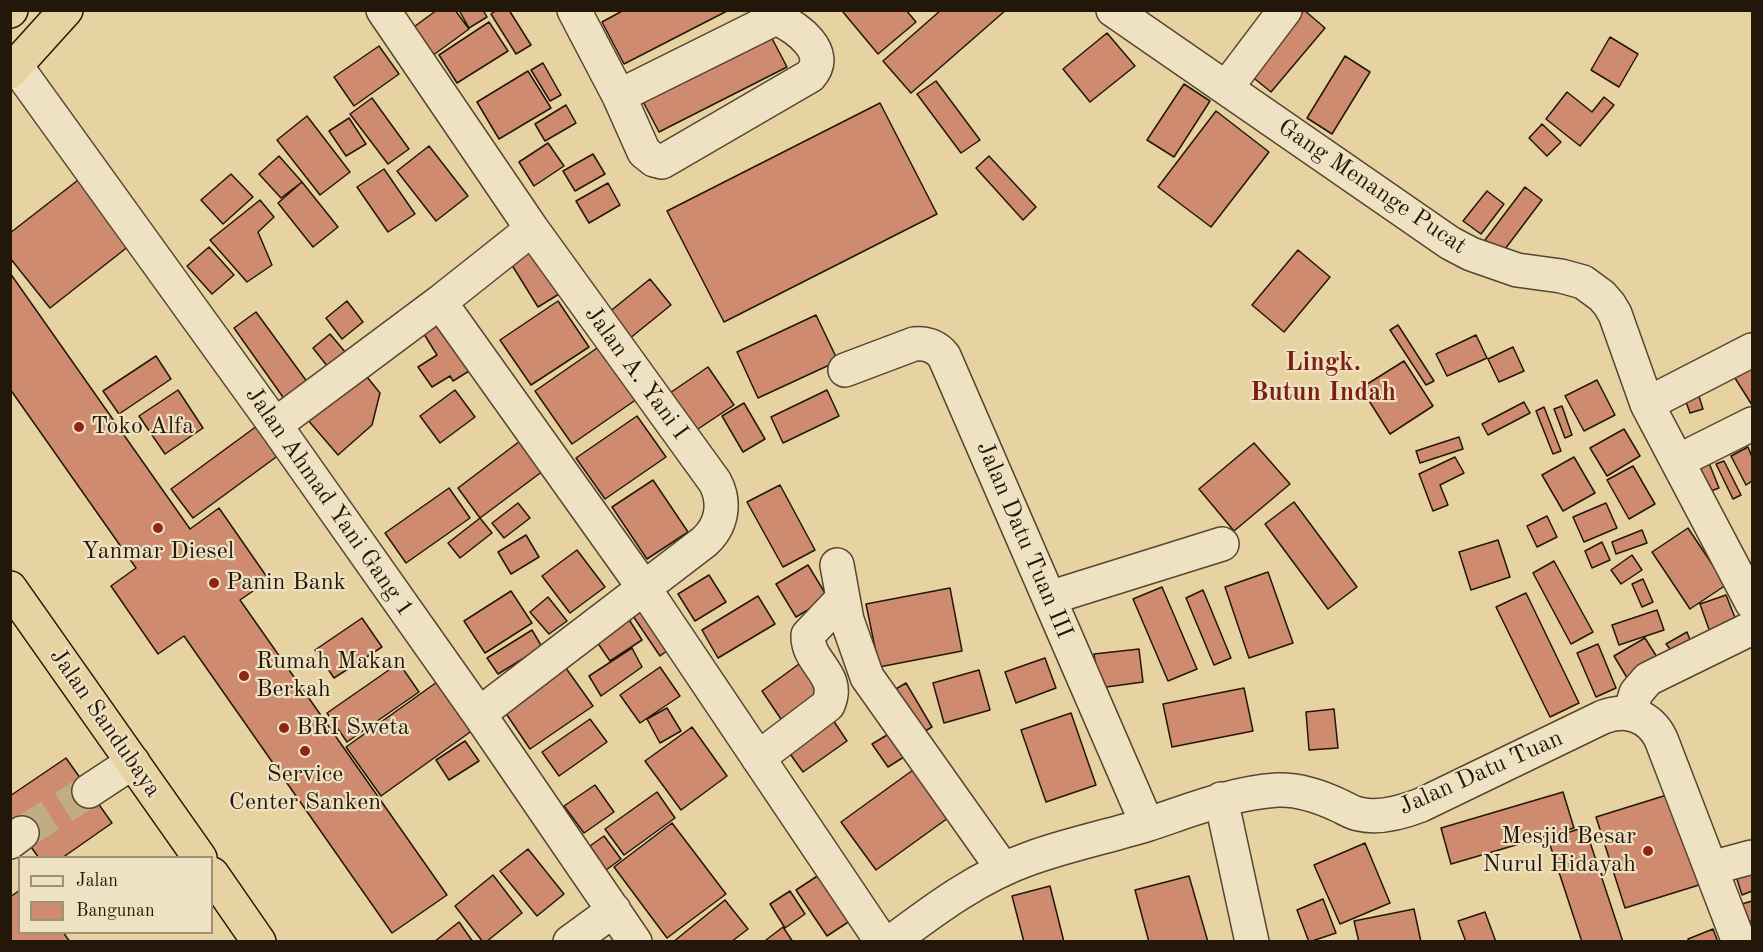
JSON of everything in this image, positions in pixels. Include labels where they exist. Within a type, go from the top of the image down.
[{"type":"highway","points":[[13,69],[66,10]]},
{"type":"highway","name":"Jalan Sandubaya","points":[[10,588],[199,856]]},
{"type":"highway","points":[[213,875],[259,942]]},
{"type":"street","name":"Jalan A. Yani I","points":[[382,10],[532,229],[715,482],[721,502],[718,523],[704,542],[644,588]]},
{"type":"street","points":[[574,10],[619,96],[644,152],[654,160],[662,162],[810,76],[817,66],[817,58],[806,36],[776,18],[619,96]]},
{"type":"street","name":"Gang Menange Pucat","points":[[1113,10],[1450,243],[1509,268],[1561,276],[1583,282],[1602,296],[1615,314],[1647,404],[1752,603]]},
{"type":"street","points":[[1226,88],[1285,10]]},
{"type":"street","name":"Jalan Ahmad Yani Gang 1","points":[[13,69],[275,425],[479,714],[635,942]]},
{"type":"street","points":[[275,425],[440,302],[532,229]]},
{"type":"street","points":[[440,302],[644,588],[882,942]]},
{"type":"street","name":"Jalan Datu Tuan III","points":[[845,370],[914,344],[929,345],[941,352],[1147,824]]},
{"type":"street","points":[[1647,404],[1752,350]]},
{"type":"street","points":[[1678,461],[1752,424]]},
{"type":"street","points":[[1049,598],[1222,544]]},
{"type":"street","points":[[837,565],[847,620],[867,677],[1002,869]]},
{"type":"street","points":[[479,714],[644,588]]},
{"type":"street","points":[[758,758],[828,705],[833,694],[831,682],[808,646],[808,635],[843,598]]},
{"type":"street","points":[[1739,942],[1661,739],[1649,722],[1630,713],[1636,693],[1648,679],[1752,628]]},
{"type":"street","name":"Jalan Datu Tuan","points":[[891,942],[951,898],[1002,869],[1058,849],[1147,824],[1221,799],[1277,790],[1296,791],[1328,800],[1357,814],[1368,816],[1394,813],[1421,805],[1604,717],[1617,713],[1630,713]]},
{"type":"street","points":[[89,791],[133,762]]},
{"type":"street","points":[[1221,799],[1252,942]]},
{"type":"street","points":[[570,942],[614,910]]},
{"type":"building","points":[[437,10],[455,10],[469,29],[432,56],[411,29]]},
{"type":"building","points":[[459,10],[483,10],[487,17],[469,28]]},
{"type":"building","points":[[497,10],[509,10],[531,45],[516,54],[491,14]]},
{"type":"building","points":[[624,10],[729,10],[624,64],[602,22]]},
{"type":"building","points":[[844,10],[906,10],[916,22],[878,54],[843,12]]},
{"type":"building","points":[[941,10],[1006,10],[911,93],[883,61]]},
{"type":"building","points":[[1304,10],[1325,28],[1271,92],[1250,75]]},
{"type":"building","points":[[489,22],[508,51],[457,83],[439,55]]},
{"type":"building","points":[[766,27],[787,67],[659,132],[638,92]]},
{"type":"building","points":[[1107,33],[1135,66],[1090,102],[1063,69]]},
{"type":"building","points":[[1610,37],[1638,54],[1619,87],[1591,70]]},
{"type":"building","points":[[379,46],[399,74],[354,106],[334,77]]},
{"type":"building","points":[[1345,56],[1370,72],[1332,134],[1307,118]]},
{"type":"building","points":[[543,63],[561,95],[550,101],[531,70]]},
{"type":"building","points":[[528,71],[551,108],[499,139],[477,102]]},
{"type":"building","points":[[936,81],[980,140],[961,153],[917,94]]},
{"type":"building","points":[[1184,84],[1210,101],[1174,157],[1147,140]]},
{"type":"building","points":[[1567,92],[1592,112],[1604,97],[1614,105],[1580,146],[1546,119]]},
{"type":"building","points":[[372,98],[409,149],[388,164],[350,114]]},
{"type":"building","points":[[880,103],[937,214],[724,322],[667,211]]},
{"type":"building","points":[[566,105],[576,123],[545,141],[535,124]]},
{"type":"building","points":[[1216,111],[1269,152],[1211,227],[1158,187]]},
{"type":"building","points":[[307,116],[350,172],[320,195],[277,140]]},
{"type":"building","points":[[349,118],[366,144],[346,156],[329,131]]},
{"type":"building","points":[[1542,124],[1561,142],[1547,156],[1529,138]]},
{"type":"building","points":[[548,143],[564,166],[534,186],[519,162]]},
{"type":"building","points":[[429,146],[468,196],[436,221],[397,171]]},
{"type":"building","points":[[593,154],[605,174],[575,191],[563,171]]},
{"type":"building","points":[[279,156],[302,182],[281,198],[259,174]]},
{"type":"building","points":[[989,156],[1036,207],[1023,220],[976,168]]},
{"type":"building","points":[[384,169],[415,214],[388,232],[357,187]]},
{"type":"building","points":[[231,174],[253,197],[223,224],[201,200]]},
{"type":"building","points":[[82,177],[134,242],[50,308],[10,258],[10,233]]},
{"type":"building","points":[[302,182],[338,227],[313,247],[278,203]]},
{"type":"building","points":[[608,183],[620,205],[589,223],[576,201]]},
{"type":"building","points":[[1525,187],[1542,200],[1502,253],[1485,240]]},
{"type":"building","points":[[1487,191],[1504,204],[1481,234],[1463,221]]},
{"type":"building","points":[[260,200],[274,217],[258,232],[272,265],[247,282],[210,240]]},
{"type":"building","points":[[530,238],[564,291],[538,307],[505,254]]},
{"type":"building","points":[[209,247],[234,275],[212,294],[187,266]]},
{"type":"building","points":[[1298,250],[1330,277],[1284,332],[1252,305]]},
{"type":"building","points":[[10,273],[190,529],[219,508],[269,580],[240,600],[447,895],[392,933],[184,636],[158,654],[111,586],[136,568],[10,389]]},
{"type":"building","points":[[650,279],[671,305],[629,339],[608,313]]},
{"type":"building","points":[[347,301],[363,322],[342,339],[326,318]]},
{"type":"building","points":[[558,301],[589,347],[531,385],[500,340]]},
{"type":"building","points":[[256,312],[308,383],[285,400],[234,328]]},
{"type":"building","points":[[439,313],[474,368],[453,381],[450,376],[432,387],[418,367],[437,355],[419,326]]},
{"type":"building","points":[[816,315],[838,361],[758,398],[737,352]]},
{"type":"building","points":[[1398,325],[1434,381],[1426,385],[1390,330]]},
{"type":"building","points":[[330,334],[346,353],[328,367],[313,348]]},
{"type":"building","points":[[1476,335],[1487,358],[1447,376],[1436,354]]},
{"type":"building","points":[[600,346],[637,399],[572,444],[535,391]]},
{"type":"building","points":[[1513,347],[1524,371],[1499,382],[1488,359]]},
{"type":"building","points":[[1752,355],[1752,405],[1728,367]]},
{"type":"building","points":[[156,356],[171,379],[119,414],[103,391]]},
{"type":"building","points":[[1404,361],[1433,406],[1390,434],[1361,388]]},
{"type":"building","points":[[708,367],[734,405],[689,435],[664,397]]},
{"type":"building","points":[[363,372],[380,393],[372,425],[338,455],[307,419]]},
{"type":"building","points":[[1597,380],[1615,415],[1584,431],[1565,396]]},
{"type":"building","points":[[1695,384],[1703,409],[1690,413],[1681,388]]},
{"type":"building","points":[[178,390],[203,428],[165,454],[139,416]]},
{"type":"building","points":[[455,390],[475,417],[440,443],[420,416]]},
{"type":"building","points":[[827,390],[839,416],[783,443],[771,417]]},
{"type":"building","points":[[1524,402],[1530,413],[1488,435],[1482,424]]},
{"type":"building","points":[[744,403],[765,439],[743,452],[722,416]]},
{"type":"building","points":[[1562,406],[1572,435],[1565,438],[1554,409]]},
{"type":"building","points":[[1544,407],[1561,451],[1553,454],[1536,411]]},
{"type":"building","points":[[637,416],[666,457],[605,499],[576,458]]},
{"type":"building","points":[[261,423],[283,452],[193,518],[171,489]]},
{"type":"building","points":[[1624,429],[1640,456],[1607,476],[1590,448]]},
{"type":"building","points":[[1459,437],[1463,449],[1420,463],[1416,451]]},
{"type":"building","points":[[524,438],[547,468],[480,518],[458,488]]},
{"type":"building","points":[[1254,443],[1290,484],[1234,531],[1199,489]]},
{"type":"building","points":[[1748,447],[1752,457],[1752,481],[1746,485],[1731,456]]},
{"type":"building","points":[[1705,453],[1719,488],[1708,492],[1694,458]]},
{"type":"building","points":[[1455,457],[1464,473],[1440,485],[1448,505],[1433,511],[1419,474]]},
{"type":"building","points":[[1574,457],[1595,493],[1563,511],[1542,475]]},
{"type":"building","points":[[1724,461],[1741,495],[1733,499],[1716,464]]},
{"type":"building","points":[[1633,466],[1655,504],[1629,519],[1607,480]]},
{"type":"building","points":[[653,480],[688,532],[647,559],[612,507]]},
{"type":"building","points":[[780,485],[815,550],[783,567],[747,502]]},
{"type":"building","points":[[449,488],[470,518],[406,563],[385,533]]},
{"type":"building","points":[[1294,502],[1357,587],[1328,609],[1265,524]]},
{"type":"building","points":[[518,503],[530,518],[504,538],[492,523]]},
{"type":"building","points":[[1606,503],[1617,528],[1584,542],[1573,517]]},
{"type":"building","points":[[1547,516],[1557,537],[1537,547],[1527,526]]},
{"type":"building","points":[[480,518],[492,533],[460,558],[448,543]]},
{"type":"building","points":[[1688,528],[1726,585],[1690,609],[1652,552]]},
{"type":"building","points":[[1642,530],[1647,543],[1616,554],[1612,542]]},
{"type":"building","points":[[526,535],[539,557],[511,574],[498,552]]},
{"type":"building","points":[[1498,540],[1510,577],[1471,590],[1459,552]]},
{"type":"building","points":[[1602,542],[1610,560],[1592,568],[1585,551]]},
{"type":"building","points":[[577,550],[605,587],[570,613],[542,576]]},
{"type":"building","points":[[1632,555],[1642,570],[1621,584],[1611,570]]},
{"type":"building","points":[[1554,561],[1593,632],[1571,644],[1533,573]]},
{"type":"building","points":[[808,565],[828,598],[796,617],[776,584]]},
{"type":"building","points":[[1268,572],[1293,643],[1249,658],[1225,587]]},
{"type":"building","points":[[709,575],[726,602],[695,621],[678,594]]},
{"type":"building","points":[[1643,579],[1653,602],[1642,607],[1632,584]]},
{"type":"building","points":[[1162,587],[1197,669],[1168,681],[1133,599]]},
{"type":"building","points":[[950,588],[962,651],[879,667],[866,604]]},
{"type":"building","points":[[1203,590],[1231,658],[1214,665],[1186,598]]},
{"type":"building","points":[[511,591],[532,623],[485,653],[464,621]]},
{"type":"building","points":[[1526,593],[1579,703],[1550,717],[1496,607]]},
{"type":"building","points":[[1726,595],[1738,625],[1711,635],[1700,604]]},
{"type":"building","points":[[758,596],[775,624],[718,658],[702,630]]},
{"type":"building","points":[[548,597],[567,621],[549,634],[530,612]]},
{"type":"building","points":[[644,608],[671,648],[660,656],[633,616]]},
{"type":"building","points":[[1657,610],[1664,630],[1619,645],[1612,625]]},
{"type":"building","points":[[362,618],[382,647],[334,678],[315,650]]},
{"type":"building","points":[[628,618],[642,640],[610,661],[595,639]]},
{"type":"building","points":[[532,630],[542,647],[498,674],[487,658]]},
{"type":"building","points":[[1687,632],[1692,645],[1675,655],[1666,644]]},
{"type":"building","points":[[1645,638],[1660,662],[1629,681],[1614,656]]},
{"type":"building","points":[[1598,644],[1616,688],[1596,697],[1577,653]]},
{"type":"building","points":[[632,648],[642,667],[601,696],[589,676]]},
{"type":"building","points":[[1139,649],[1143,682],[1099,688],[1094,654]]},
{"type":"building","points":[[1045,658],[1056,688],[1016,703],[1005,672]]},
{"type":"building","points":[[399,663],[419,692],[347,742],[327,713]]},
{"type":"building","points":[[563,664],[593,706],[530,749],[501,706]]},
{"type":"building","points":[[799,664],[821,696],[783,722],[762,691]]},
{"type":"building","points":[[660,667],[680,696],[640,723],[620,695]]},
{"type":"building","points":[[979,670],[990,710],[944,723],[933,683]]},
{"type":"building","points":[[437,682],[473,730],[381,796],[346,747]]},
{"type":"building","points":[[906,683],[932,727],[915,737],[889,693]]},
{"type":"building","points":[[1244,688],[1253,731],[1172,747],[1163,704]]},
{"type":"building","points":[[667,708],[681,731],[660,743],[647,719]]},
{"type":"building","points":[[1334,709],[1338,748],[1309,750],[1306,712]]},
{"type":"building","points":[[1071,713],[1096,785],[1046,802],[1021,730]]},
{"type":"building","points":[[590,719],[607,742],[559,776],[542,752]]},
{"type":"building","points":[[833,720],[847,741],[803,772],[788,751]]},
{"type":"building","points":[[692,727],[727,776],[681,810],[645,761]]},
{"type":"building","points":[[892,732],[907,755],[888,767],[872,744]]},
{"type":"building","points":[[465,741],[479,761],[449,780],[436,760]]},
{"type":"building","points":[[66,758],[112,823],[65,856],[38,856],[10,818],[10,796]]},
{"type":"building","points":[[913,770],[948,818],[876,870],[841,822]]},
{"type":"building","points":[[595,785],[614,812],[584,833],[564,806]]},
{"type":"building","points":[[657,792],[675,818],[624,855],[605,829]]},
{"type":"building","points":[[1563,792],[1574,828],[1451,864],[1441,828]]},
{"type":"building","name":"Mesjid Besar Nurul Hidayah","points":[[1670,794],[1699,885],[1625,908],[1596,817]]},
{"type":"building","points":[[672,823],[726,894],[667,938],[614,867]]},
{"type":"building","points":[[1585,827],[1623,942],[1582,942],[1548,839]]},
{"type":"building","points":[[604,836],[621,859],[606,870],[590,846]]},
{"type":"building","points":[[1365,843],[1390,903],[1340,924],[1314,865]]},
{"type":"building","points":[[528,849],[564,894],[537,916],[500,871]]},
{"type":"building","points":[[1752,868],[1752,891],[1742,895],[1735,873]]},
{"type":"building","points":[[825,871],[856,917],[827,936],[796,890]]},
{"type":"building","points":[[493,875],[522,913],[483,942],[455,906]]},
{"type":"building","points":[[1189,876],[1208,942],[1149,942],[1135,890]]},
{"type":"building","points":[[1050,886],[1064,942],[1024,942],[1012,896]]},
{"type":"building","points":[[18,891],[18,934],[64,934],[70,942],[10,942],[10,897]]},
{"type":"building","points":[[790,891],[805,914],[785,928],[770,904]]},
{"type":"building","points":[[1323,899],[1336,933],[1309,942],[1297,910]]},
{"type":"building","points":[[725,900],[748,929],[731,942],[673,942]]},
{"type":"building","points":[[1752,901],[1752,921],[1747,922],[1742,904]]},
{"type":"building","points":[[1414,909],[1421,942],[1359,942],[1354,921]]},
{"type":"building","points":[[1485,912],[1496,942],[1466,942],[1458,921]]},
{"type":"building","points":[[459,922],[473,942],[434,942]]},
{"type":"building","points":[[783,927],[793,942],[767,942],[766,940]]},
{"type":"building","points":[[1713,929],[1718,942],[1689,942],[1688,939]]},
{"type":"tunnel","points":[[22,833],[89,791]]},
{"type":"place","name":"Toko Alfa","points":[[79,427]]},
{"type":"place","name":"Yanmar Diesel","points":[[158,528]]},
{"type":"place","name":"Panin Bank","points":[[214,583]]},
{"type":"place","name":"Rumah Makan Berkah","points":[[244,676]]},
{"type":"place","name":"BRI Sweta","points":[[284,728]]},
{"type":"place","name":"Service Center Sanken","points":[[305,751]]},
{"type":"place","name":"Mesjid Besar Nurul Hidayah","points":[[1648,851]]},
{"type":"district","name":"Lingk. Butun Indah","points":[[1323,378]]}]
